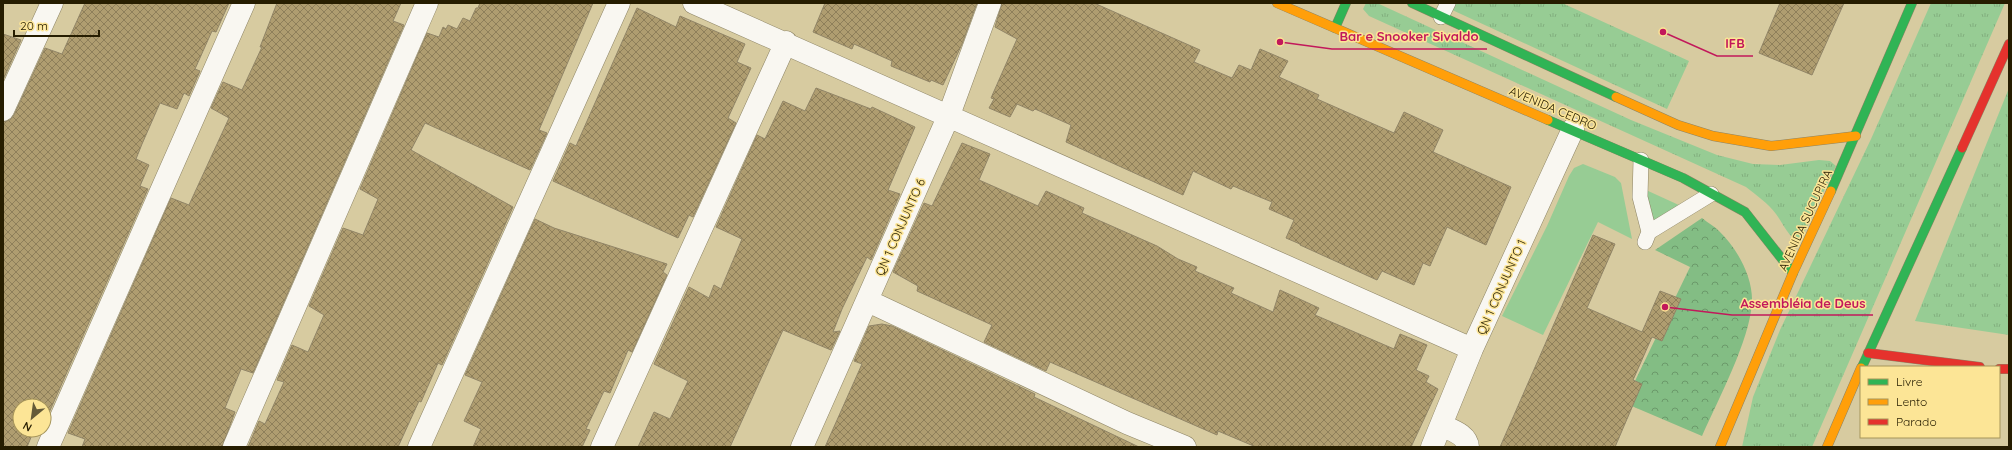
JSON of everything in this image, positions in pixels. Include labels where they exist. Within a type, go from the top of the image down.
[{"type":"street","points":[[3,110],[52,3]]},
{"type":"street","points":[[48,447],[244,3]]},
{"type":"street","points":[[234,447],[427,3]]},
{"type":"street","points":[[419,447],[619,3]]},
{"type":"street","points":[[694,3],[786,42],[1472,349]]},
{"type":"street","name":"QN 1 CONJUNTO 6","points":[[802,447],[868,301],[949,115],[990,3]]},
{"type":"street","name":"AVENIDA CEDRO","points":[[1277,3],[1290,5],[1335,28],[1573,129],[1683,178],[1745,212],[1793,273]]},
{"type":"street","points":[[1335,28],[1346,3]]},
{"type":"street","points":[[1412,3],[1678,125],[1713,136],[1771,146],[1856,136]]},
{"type":"street","name":"AVENIDA SUCUPIRA","points":[[1720,447],[1793,273],[1856,136],[1912,3]]},
{"type":"street","points":[[602,447],[786,42]]},
{"type":"street","points":[[1862,366],[2009,44]]},
{"type":"street","name":"QN 1 CONJUNTO 1","points":[[1432,447],[1472,349],[1573,129]]},
{"type":"street","points":[[868,301],[1127,423],[1185,447]]},
{"type":"street","points":[[1868,353],[1972,366]]},
{"type":"street","points":[[1827,447],[1860,370]]},
{"type":"street","points":[[1441,425],[1464,438],[1468,442],[1468,447]]},
{"type":"lane","points":[[1441,17],[1448,3]]},
{"type":"lane","points":[[1641,160],[1640,197],[1647,237],[1711,194]]},
{"type":"green space","points":[[1366,3],[1377,3],[1631,120],[1717,155],[1753,164],[1780,165],[1819,160],[1830,161],[1836,166],[1799,243],[1789,233],[1769,206],[1746,187],[1369,16],[1363,9]]},
{"type":"green space","points":[[1437,3],[1562,3],[1689,61],[1667,109]]},
{"type":"green space","points":[[1931,3],[2005,3],[1812,447],[1742,447],[1753,397],[1780,330],[1871,139]]},
{"type":"green space","points":[[2009,88],[2009,335],[1915,321]]},
{"type":"green space","points":[[1583,164],[1615,177],[1621,183],[1632,239],[1598,222],[1543,335],[1502,316],[1547,226],[1569,176],[1574,168]]},
{"type":"green space","points":[[1646,190],[1681,206],[1652,224]]},
{"type":"green space","points":[[1702,218],[1726,238],[1738,254],[1750,283],[1752,302],[1746,334],[1740,352],[1702,436],[1627,404],[1635,381],[1690,267],[1655,250]]},
{"type":"building","points":[[85,3],[229,3],[216,32],[212,31],[195,69],[200,71],[189,96],[184,93],[177,109],[160,103],[136,159],[149,165],[140,186],[148,189],[52,406],[52,398],[12,398],[12,438],[31,438],[27,447],[3,447],[3,122],[10,120],[14,115],[45,48],[62,54]]},
{"type":"building","points":[[277,3],[401,3],[393,21],[404,25],[253,373],[241,369],[225,408],[235,412],[222,447],[82,447],[85,439],[68,433],[171,198],[189,205],[229,118],[211,108],[223,82],[242,90],[262,47],[260,47]]},
{"type":"building","points":[[480,3],[593,3],[539,130],[547,133],[530,170],[425,123],[411,150],[513,207],[442,365],[438,363],[421,402],[419,401],[398,447],[248,447],[259,421],[265,424],[284,382],[277,380],[292,345],[308,352],[324,315],[309,306],[343,228],[363,235],[378,199],[360,189],[427,33],[439,37],[443,27],[446,29],[448,25],[457,29],[463,18],[470,21]]},
{"type":"building","points":[[825,3],[977,3],[962,44],[943,85],[931,80],[930,82],[891,66],[892,61],[854,44],[852,49],[813,32]]},
{"type":"building","points":[[1002,3],[1094,3],[1200,50],[1194,62],[1232,78],[1239,65],[1251,70],[1260,49],[1288,61],[1279,77],[1319,95],[1317,99],[1394,133],[1404,112],[1443,130],[1433,152],[1511,187],[1486,245],[1447,227],[1430,266],[1423,263],[1414,285],[1382,271],[1377,280],[1286,238],[1294,220],[1269,209],[1272,202],[1233,186],[1231,189],[1193,171],[1183,195],[1066,142],[1071,125],[1035,109],[1033,111],[1017,104],[1010,117],[989,108],[994,99],[991,98],[1017,39],[995,27]]},
{"type":"building","points":[[1780,3],[1844,3],[1812,75],[1759,53]]},
{"type":"building","points":[[637,8],[676,27],[680,16],[745,44],[737,62],[751,68],[728,118],[736,123],[693,217],[689,215],[678,238],[553,181],[570,143],[576,146]]},
{"type":"building","points":[[3,34],[21,40],[3,80]]},
{"type":"building","points":[[816,88],[871,109],[872,107],[915,127],[888,190],[900,194],[871,260],[867,257],[842,309],[833,332],[840,331],[831,350],[783,330],[730,447],[638,447],[654,412],[670,419],[688,381],[654,364],[689,287],[709,298],[714,285],[721,289],[742,239],[716,227],[757,135],[765,139],[783,101],[805,111]]},
{"type":"building","points":[[962,143],[990,154],[979,180],[1038,206],[1046,191],[1084,208],[1082,213],[1157,246],[1178,259],[1197,267],[1195,271],[1234,288],[1231,293],[1273,312],[1280,290],[1319,308],[1315,315],[1394,349],[1400,334],[1427,345],[1416,370],[1429,376],[1426,382],[1438,389],[1411,447],[1256,447],[1218,431],[1217,435],[1050,362],[1046,371],[984,342],[992,325],[917,291],[918,286],[893,272],[924,203],[932,206]]},
{"type":"building","points":[[535,219],[554,228],[667,264],[663,272],[667,275],[632,352],[628,350],[610,393],[604,391],[586,429],[590,430],[582,447],[473,447],[481,429],[464,421],[482,382],[465,375]]},
{"type":"building","points":[[1593,235],[1615,244],[1587,308],[1642,332],[1660,291],[1681,299],[1662,341],[1652,337],[1633,380],[1642,384],[1615,447],[1500,447]]},
{"type":"building","points":[[882,324],[892,326],[1035,394],[1034,397],[1139,447],[825,447],[862,364],[854,361],[869,326]]},
{"type":"traffic: fast","points":[[1335,28],[1346,3]]},
{"type":"traffic: fast","points":[[1412,3],[1616,97]]},
{"type":"traffic: fast","points":[[1831,191],[1912,3]]},
{"type":"traffic: fast","points":[[1548,120],[1683,178],[1745,212],[1793,273]]},
{"type":"traffic: fast","points":[[1862,366],[1962,148]]},
{"type":"traffic: slow","points":[[1277,3],[1548,120]]},
{"type":"traffic: slow","points":[[1616,97],[1678,125],[1713,136],[1771,146],[1856,136]]},
{"type":"traffic: slow","points":[[1720,447],[1793,273],[1831,191]]},
{"type":"traffic: slow","points":[[1827,447],[1860,370]]},
{"type":"traffic: jam","points":[[1962,148],[2009,44]]},
{"type":"traffic: jam","points":[[1868,353],[1972,366]]},
{"type":"traffic: jam","points":[[2000,369],[2009,369]]},
{"type":"place","name":"IFB","points":[[1663,32]]},
{"type":"place","name":"Bar e Snooker Sivaldo","points":[[1280,42]]},
{"type":"place","name":"Assembléia de Deus","points":[[1665,307]]}]
